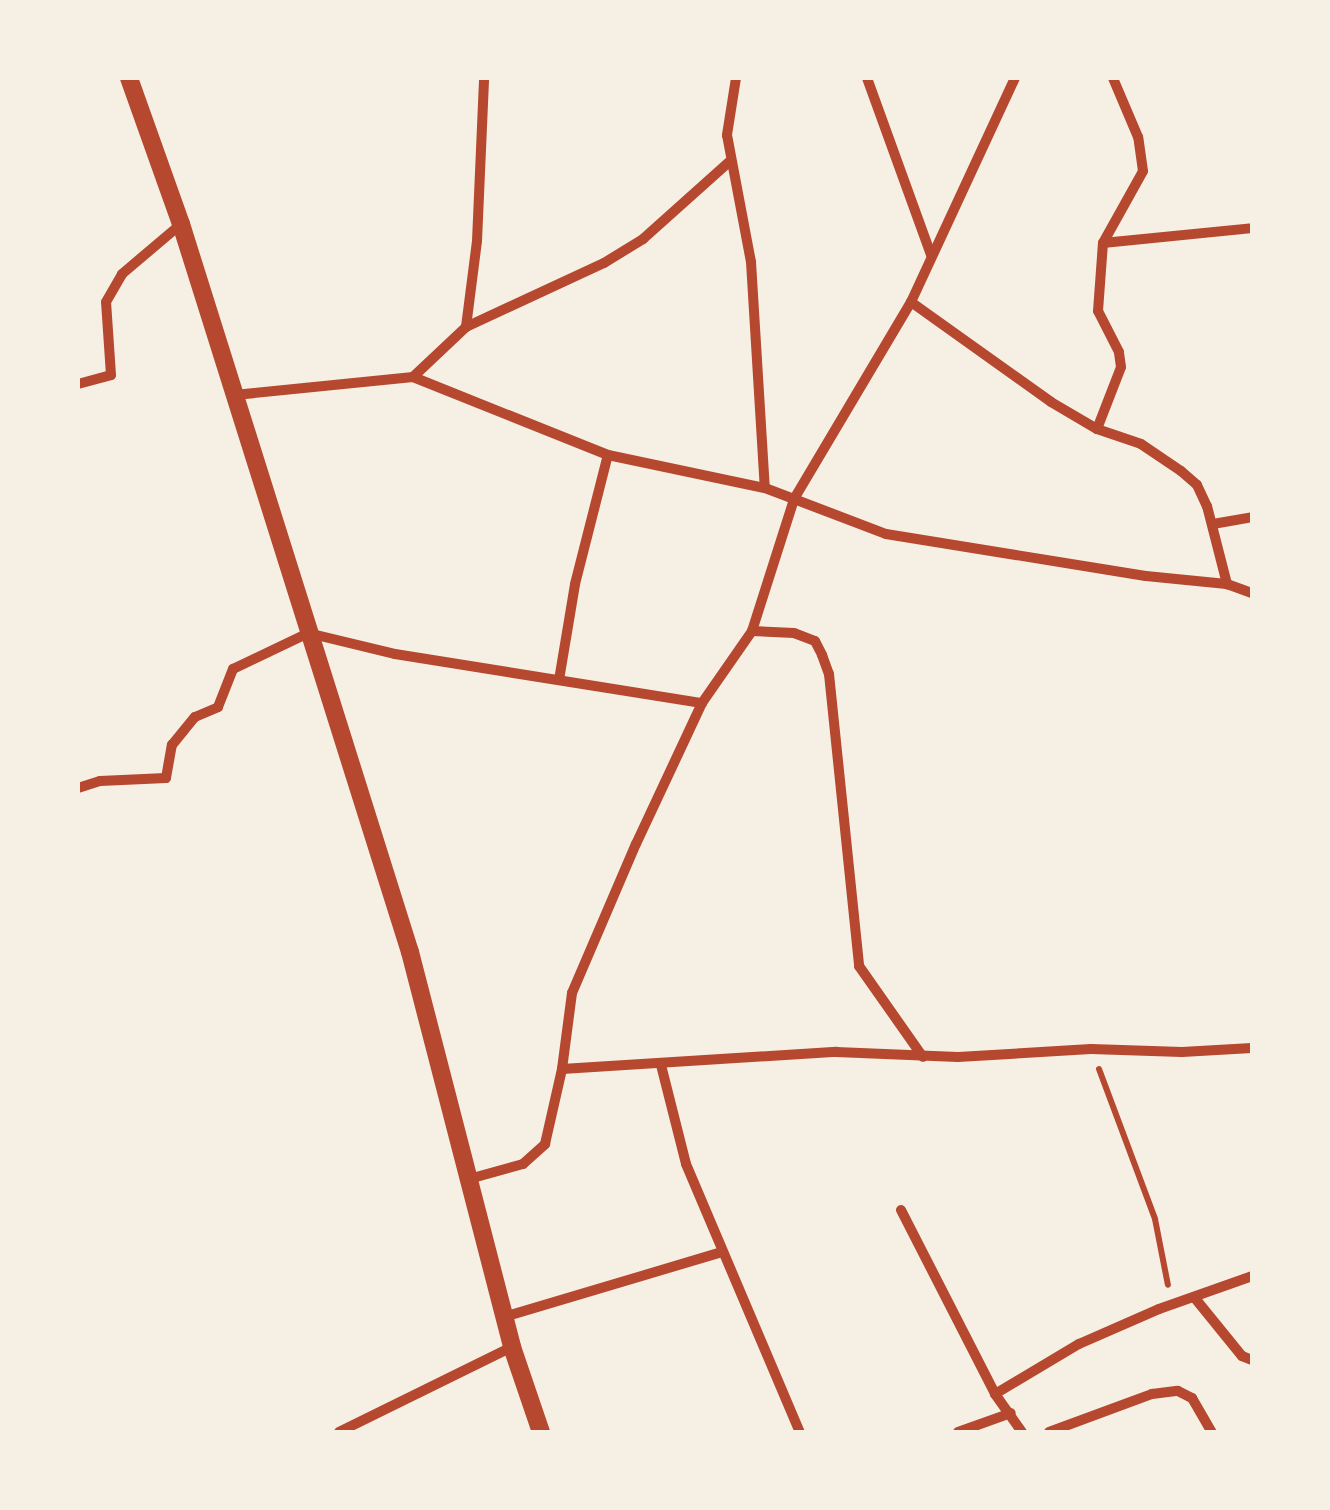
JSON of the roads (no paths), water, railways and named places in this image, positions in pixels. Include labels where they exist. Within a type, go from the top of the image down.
[{"type":"street","points":[[129,78],[181,224],[410,952],[504,1318],[540,1432]]},
{"type":"street","points":[[466,327],[477,241],[484,78]]},
{"type":"street","points":[[736,78],[728,110],[730,162],[751,262],[765,488]]},
{"type":"street","points":[[867,78],[931,255]]},
{"type":"street","points":[[468,1179],[524,1164],[545,1144],[562,1069],[572,993],[702,702],[752,631],[794,499],[911,302],[1015,78]]},
{"type":"street","points":[[1097,429],[1121,367],[1119,352],[1098,312],[1103,243],[1143,171],[1138,137],[1113,78]]},
{"type":"street","points":[[413,377],[466,327],[617,255],[654,230],[730,162]]},
{"type":"street","points":[[78,384],[111,374],[106,302],[122,274],[181,224]]},
{"type":"street","points":[[1103,243],[1252,228]]},
{"type":"street","points":[[911,302],[1097,429],[1141,444],[1197,485],[1212,524],[1227,584]]},
{"type":"street","points":[[235,395],[413,377],[608,455],[765,488],[886,534],[1146,576],[1227,584],[1252,592]]},
{"type":"street","points":[[558,680],[575,584],[608,455]]},
{"type":"street","points":[[1212,524],[1252,517]]},
{"type":"street","points":[[752,631],[794,633],[815,642],[822,655],[829,674],[859,966],[923,1057]]},
{"type":"street","points":[[78,788],[100,781],[166,778],[172,745],[196,717],[218,706],[233,669],[308,633],[394,654],[702,702]]},
{"type":"street","points":[[562,1069],[836,1052],[923,1057],[1091,1049],[1182,1052],[1252,1048]]},
{"type":"street","points":[[661,1065],[686,1164],[800,1432]]},
{"type":"street","points":[[901,1210],[994,1394],[1022,1432]]},
{"type":"street","points":[[504,1318],[722,1252]]},
{"type":"street","points":[[994,1394],[1080,1344],[1172,1304],[1252,1276]]},
{"type":"street","points":[[1194,1297],[1242,1356],[1252,1360]]},
{"type":"street","points":[[339,1432],[512,1347]]},
{"type":"street","points":[[1049,1432],[1152,1394],[1178,1391],[1192,1398],[1212,1432]]},
{"type":"street","points":[[958,1432],[1011,1413]]}]
